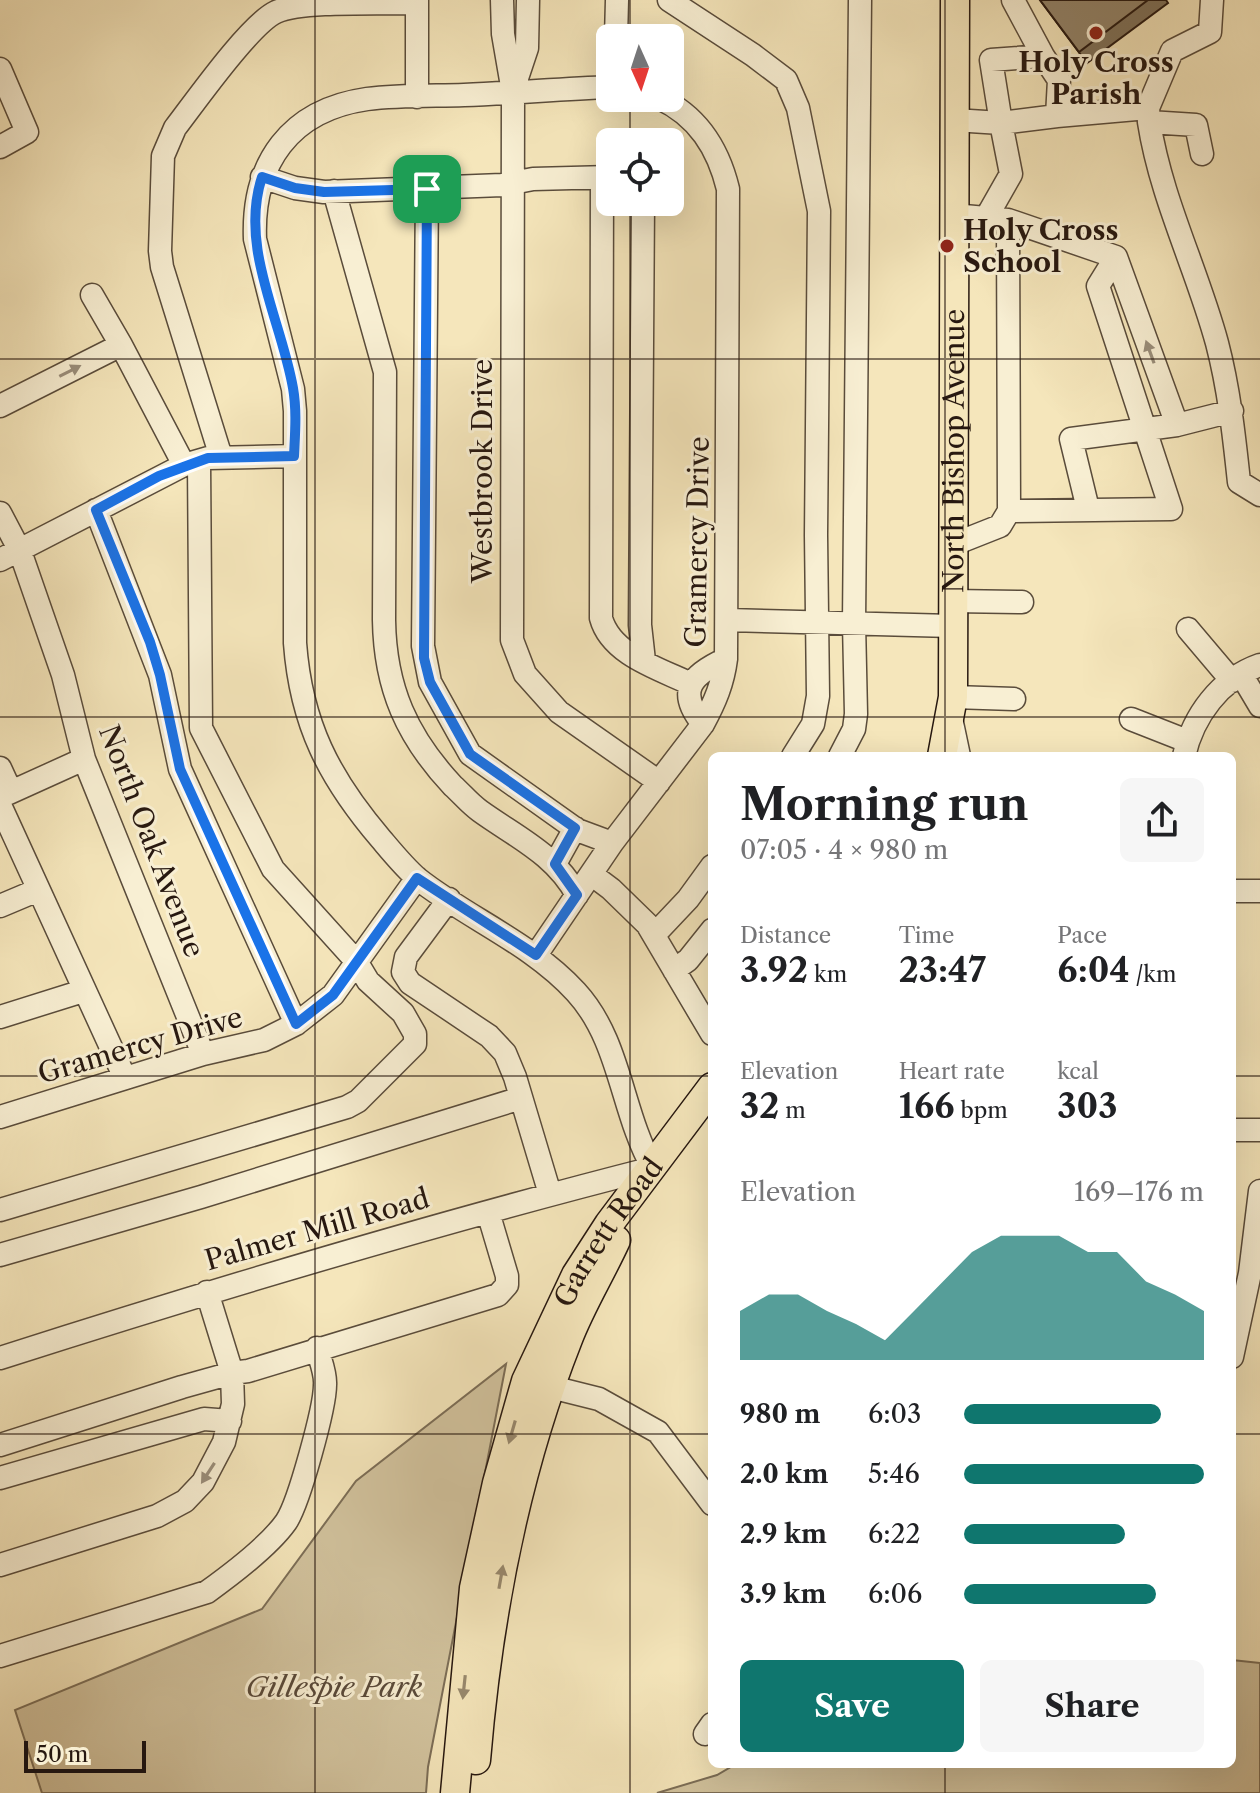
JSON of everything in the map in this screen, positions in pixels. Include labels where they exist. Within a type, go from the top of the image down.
[{"type":"main road","name":"North Bishop Avenue","points":[[943,752],[951,705],[955,0]]},
{"type":"main road","points":[[653,1168],[708,1092]]},
{"type":"main road","name":"Garrett Road","points":[[455,1793],[474,1588],[497,1483],[538,1384],[576,1275],[609,1224],[653,1168]]},
{"type":"main road","name":"Garrett Road","points":[[473,1793],[491,1643],[512,1516],[534,1431],[538,1384]]},
{"type":"street","name":"Westbrook Drive","points":[[502,0],[503,34],[513,92],[512,640],[525,674],[537,691],[559,712],[659,782]]},
{"type":"street","name":"Westbrook Drive","points":[[513,92],[527,48],[528,0]]},
{"type":"street","points":[[616,24],[617,0]]},
{"type":"street","points":[[669,0],[786,80],[798,108],[820,225],[817,710],[807,735],[796,752]]},
{"type":"street","points":[[842,752],[854,729],[856,714],[854,623],[860,0]]},
{"type":"street","points":[[1013,0],[1059,80],[1057,116]]},
{"type":"street","points":[[1212,0],[1210,32],[1172,51],[1149,115],[1155,161],[1217,342],[1232,411],[1239,482],[1260,495]]},
{"type":"street","points":[[0,1210],[324,1115],[358,1101],[415,1044],[415,1034],[403,1013],[368,981],[357,963],[265,858],[201,728],[201,461],[160,251],[163,156],[169,141],[175,128],[266,18],[278,11],[304,5],[417,2],[417,97]]},
{"type":"street","points":[[952,545],[1000,526],[1009,511],[997,219],[1011,174],[991,60],[1043,56]]},
{"type":"street","points":[[0,69],[27,132],[0,147]]},
{"type":"street","points":[[596,88],[368,99],[318,113],[285,140],[271,157],[256,195],[255,239],[293,389],[296,655],[314,738],[353,807],[417,878],[536,955],[576,992],[604,1033],[629,1112],[653,1168]]},
{"type":"street","name":"Gramercy Drive","points":[[536,955],[612,843],[703,724],[723,680],[728,620],[728,189],[718,158],[699,126],[683,112]]},
{"type":"street","points":[[954,120],[1001,123],[1057,116],[1149,115],[1196,125],[1202,154]]},
{"type":"street","points":[[262,177],[295,188],[334,191],[427,189],[596,178]]},
{"type":"street","points":[[427,189],[424,658],[430,682],[470,754],[575,828],[612,843]]},
{"type":"street","points":[[334,191],[385,372],[384,655],[389,673],[409,728],[430,762],[477,809],[540,850],[555,864],[577,895]]},
{"type":"street","points":[[953,215],[997,219],[1116,257]]},
{"type":"street","points":[[606,216],[601,618],[610,638],[644,661],[691,684]]},
{"type":"street","points":[[643,216],[640,625],[644,661]]},
{"type":"street","points":[[1116,257],[1177,425]]},
{"type":"street","points":[[1009,511],[1171,509],[1098,286],[1116,257]]},
{"type":"street","points":[[92,295],[121,345],[201,461]]},
{"type":"street","points":[[1106,313],[1133,304]]},
{"type":"street","points":[[0,406],[121,345]]},
{"type":"street","points":[[1088,509],[1071,439],[1177,425],[1232,411]]},
{"type":"street","points":[[10,556],[96,510],[201,461],[294,456]]},
{"type":"street","points":[[96,510],[150,642],[180,769],[296,1024]]},
{"type":"street","name":"North Oak Avenue","points":[[0,513],[10,556],[63,675],[84,759],[203,1054]]},
{"type":"street","points":[[728,620],[854,623],[1022,602]]},
{"type":"street","points":[[1188,629],[1244,673],[1260,706]]},
{"type":"street","points":[[703,724],[692,711],[688,700],[691,684],[698,675],[726,659]]},
{"type":"street","points":[[1131,719],[1186,748],[1189,733],[1213,696],[1244,673]]},
{"type":"street","points":[[958,752],[951,705],[1014,699]]},
{"type":"street","points":[[4,798],[84,759]]},
{"type":"street","points":[[0,768],[4,798],[38,890],[125,1078]]},
{"type":"street","points":[[555,864],[575,828]]},
{"type":"street","points":[[654,935],[688,899],[708,872]]},
{"type":"street","points":[[591,874],[647,924],[708,1027]]},
{"type":"street","name":"Gramercy Drive","points":[[0,1117],[203,1054],[264,1040],[296,1024],[333,995],[417,878]]},
{"type":"street","points":[[0,906],[38,890]]},
{"type":"street","points":[[1236,891],[1260,891]]},
{"type":"street","points":[[449,899],[406,957],[403,972],[410,983],[489,1036],[505,1053],[550,1194]]},
{"type":"street","points":[[674,970],[688,960],[708,935]]},
{"type":"street","points":[[0,1017],[83,991]]},
{"type":"street","points":[[0,1255],[201,1197],[521,1098]]},
{"type":"street","points":[[1236,1130],[1260,1130]]},
{"type":"street","name":"Palmer Mill Road","points":[[0,1358],[207,1292],[550,1194],[653,1168]]},
{"type":"street","points":[[1236,1338],[1250,1273],[1260,1191]]},
{"type":"street","points":[[0,1445],[498,1295],[504,1291],[507,1276],[488,1212]]},
{"type":"street","points":[[0,1565],[157,1516],[185,1501],[203,1482],[215,1462],[230,1421],[232,1373],[207,1292]]},
{"type":"street","points":[[0,1656],[207,1592],[277,1532],[288,1520],[295,1502],[325,1398],[326,1379],[317,1348]]},
{"type":"street","points":[[538,1384],[599,1399],[658,1432],[708,1499]]},
{"type":"street","points":[[0,1478],[204,1419],[230,1421]]},
{"type":"green space","name":"Gillespie Park","points":[[506,1364],[428,1767],[426,1793],[42,1793],[15,1710],[262,1609],[356,1481]]},
{"type":"green space","points":[[1236,1660],[1260,1663],[1260,1793],[657,1793],[717,1775],[729,1768],[1236,1768]]},
{"type":"building","name":"Holy Cross Parish","points":[[1040,0],[1148,0],[1079,52]]},
{"type":"place","name":"Holy Cross Parish","points":[[1096,33]]},
{"type":"place","name":"Holy Cross School","points":[[947,246]]},
{"type":"route","points":[[262,177],[295,188],[324,192],[427,189],[424,658],[430,682],[460,741],[470,754],[575,828],[555,864],[577,895],[536,955],[417,878],[333,995],[296,1024],[180,769],[150,642],[96,510],[159,476],[208,458],[294,456],[293,389],[255,239],[256,195],[262,177]]}]
